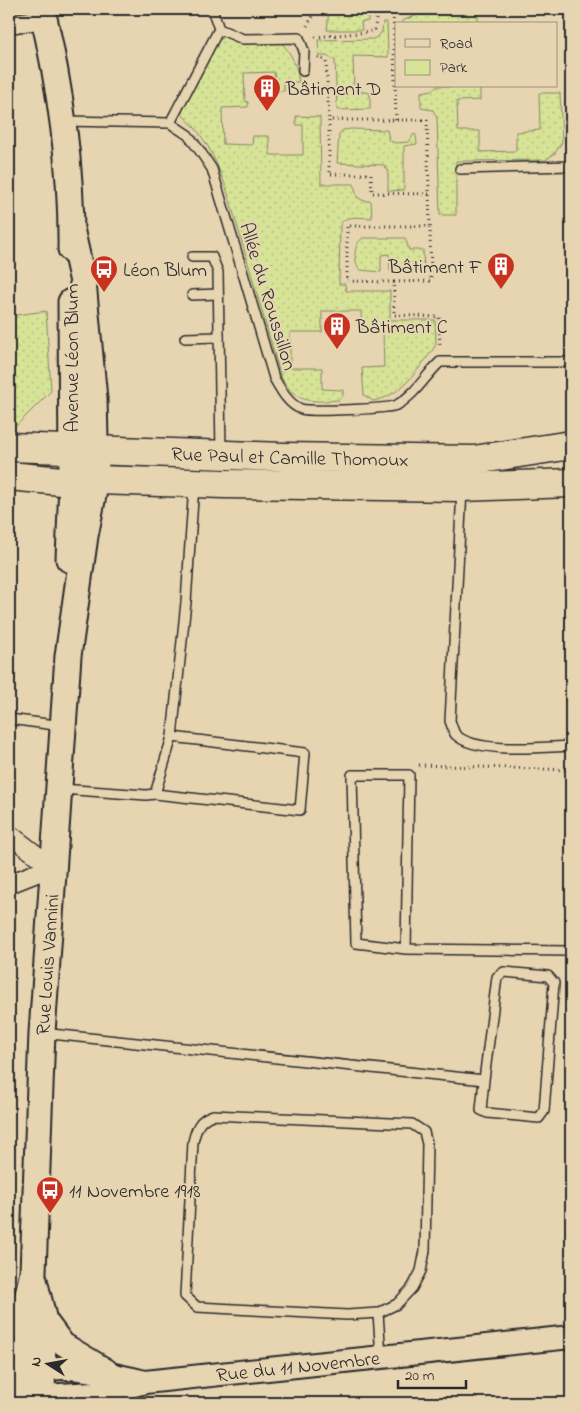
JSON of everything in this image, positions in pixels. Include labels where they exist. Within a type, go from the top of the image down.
[{"type":"main road","name":"Avenue Léon Blum","points":[[43,14],[63,121],[72,233],[83,282],[94,399],[84,449],[84,481]]},
{"type":"main road","name":"Rue Paul et Camille Thomoux","points":[[9,447],[474,460],[571,446]]},
{"type":"main road","name":"Rue Paul et Camille Thomoux","points":[[9,476],[84,481],[462,487],[571,483]]},
{"type":"main road","name":"Rue Louis Vannini","points":[[32,1397],[23,1317],[33,1272],[42,1033],[68,656],[69,516],[84,481]]},
{"type":"main road","name":"Rue Louis Vannini","points":[[32,1397],[44,1370],[43,1317],[33,1272]]},
{"type":"street","points":[[9,24],[43,14]]},
{"type":"street","points":[[9,834],[52,867]]},
{"type":"street","points":[[9,884],[52,867]]},
{"type":"street","points":[[43,1317],[63,1344],[125,1383]]},
{"type":"street","name":"Rue du 11 Novembre","points":[[44,1370],[125,1383],[571,1337]]},
{"type":"street","name":"Rue du 11 Novembre","points":[[32,1397],[110,1392],[125,1383]]},
{"type":"lane","points":[[63,121],[170,123],[219,29],[212,9]]},
{"type":"lane","points":[[219,29],[243,39],[298,38],[304,51],[303,71]]},
{"type":"lane","name":"Allée du Roussillon","points":[[170,123],[188,135],[212,170],[274,378],[285,397],[302,409],[361,409],[395,406],[412,395],[425,376],[440,362]]},
{"type":"lane","points":[[460,169],[571,166]]},
{"type":"lane","points":[[192,257],[212,256],[218,272],[221,454]]},
{"type":"lane","points":[[192,295],[218,294]]},
{"type":"lane","points":[[185,338],[219,338]]},
{"type":"lane","points":[[440,362],[571,362]]},
{"type":"lane","points":[[155,794],[172,736],[186,602],[194,483]]},
{"type":"lane","points":[[462,487],[450,721],[455,734],[463,740],[483,746],[571,746]]},
{"type":"lane","points":[[9,720],[63,726]]},
{"type":"lane","points":[[58,789],[155,794],[300,810],[305,753],[172,736]]},
{"type":"lane","points":[[406,949],[409,775],[352,775],[356,943],[406,949],[571,951]]},
{"type":"lane","points":[[504,972],[548,976],[554,983],[544,1111],[539,1118],[487,1113],[481,1110],[484,1080],[497,977],[504,972]]},
{"type":"lane","points":[[42,1033],[484,1080]]},
{"type":"lane","points":[[213,1115],[412,1124],[424,1132],[428,1144],[425,1251],[421,1272],[412,1288],[397,1304],[378,1312],[347,1316],[197,1307],[189,1302],[185,1296],[193,1142],[196,1128],[204,1118],[213,1115]]},
{"type":"lane","points":[[378,1312],[381,1357]]},
{"type":"path","points":[[298,38],[317,9]]},
{"type":"path","points":[[298,38],[369,32],[375,29],[377,9]]},
{"type":"path","points":[[394,9],[395,60]]},
{"type":"path","points":[[304,51],[326,61],[329,174],[370,174],[372,193],[429,194]]},
{"type":"path","points":[[396,88],[396,120]]},
{"type":"path","points":[[328,120],[428,120],[429,194],[430,226],[431,281],[347,281],[347,226],[430,226]]},
{"type":"path","points":[[394,282],[394,315],[438,316],[440,362]]},
{"type":"path","points":[[409,775],[418,765],[571,770]]},
{"type":"green space","points":[[329,9],[368,9],[368,21],[361,22],[362,30],[327,30]]},
{"type":"green space","points":[[419,9],[478,9],[478,22],[402,22],[417,15]]},
{"type":"green space","points":[[383,22],[387,22],[388,57],[353,56],[354,87],[357,91],[370,93],[370,109],[337,110],[335,60],[327,56],[319,56],[318,40],[374,39],[382,32]]},
{"type":"green space","points":[[241,33],[265,35],[281,43],[294,61],[299,82],[284,82],[284,91],[276,91],[274,72],[244,73],[245,101],[248,102],[248,107],[222,108],[223,144],[252,145],[253,136],[269,136],[270,155],[303,155],[303,125],[296,125],[296,116],[320,117],[321,184],[354,184],[357,197],[364,201],[371,201],[372,218],[349,218],[340,225],[339,284],[345,284],[346,291],[390,291],[390,320],[435,320],[436,344],[432,351],[407,382],[392,394],[383,398],[373,401],[364,395],[362,368],[384,367],[383,331],[362,331],[361,311],[322,311],[322,332],[290,332],[290,368],[322,368],[322,389],[343,390],[343,395],[339,400],[312,401],[299,397],[292,392],[281,377],[226,187],[218,166],[196,129],[180,113],[214,44],[224,36]]},
{"type":"green space","points":[[434,88],[480,88],[480,100],[457,101],[458,131],[480,131],[480,152],[516,151],[516,132],[540,130],[539,93],[560,93],[562,142],[555,153],[546,160],[456,161],[456,215],[440,215],[437,118],[433,110],[421,108],[421,92]]},
{"type":"green space","points":[[343,130],[387,130],[389,140],[395,143],[409,142],[414,134],[416,135],[417,144],[404,146],[404,190],[388,191],[388,171],[384,165],[337,163],[339,134]]},
{"type":"green space","points":[[363,238],[405,238],[409,250],[423,250],[424,271],[390,271],[389,254],[381,255],[381,272],[360,270],[356,262],[355,253],[357,244]]},
{"type":"green space","points":[[46,311],[51,391],[17,425],[9,425],[9,316]]},
{"type":"place","name":"Bâtiment D","points":[[267,112]]},
{"type":"place","name":"Bâtiment F","points":[[501,290]]},
{"type":"place","name":"Léon Blum","points":[[104,293]]},
{"type":"place","name":"Bâtiment C","points":[[337,350]]},
{"type":"place","name":"11 Novembre 1918","points":[[50,1214]]}]
